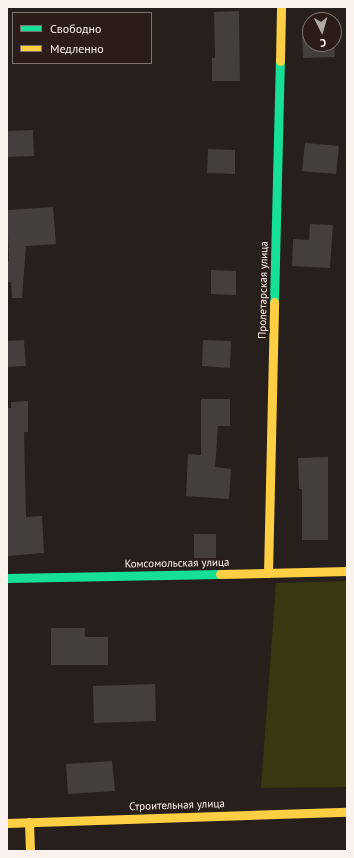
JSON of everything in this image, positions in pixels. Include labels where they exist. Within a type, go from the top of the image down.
[{"type":"street","name":"Пролетарская улица","points":[[268,573],[281,7]]},
{"type":"street","name":"Комсомольская улица","points":[[7,578],[347,571]]},
{"type":"street","name":"Строительная улица","points":[[7,823],[347,812]]},
{"type":"street","points":[[29,822],[30,851]]},
{"type":"shaded area","points":[[347,581],[347,787],[261,788],[276,583]]},
{"type":"building","points":[[239,11],[240,81],[212,81],[212,58],[215,58],[214,12]]},
{"type":"building","points":[[303,52],[335,52],[335,57],[303,58]]},
{"type":"building","points":[[33,130],[34,156],[7,157],[7,131]]},
{"type":"building","points":[[305,143],[339,146],[336,174],[302,171]]},
{"type":"building","points":[[208,149],[235,150],[235,174],[207,173]]},
{"type":"building","points":[[53,207],[56,244],[26,246],[22,298],[12,298],[11,282],[7,282],[7,261],[9,261],[7,210]]},
{"type":"building","points":[[310,224],[333,225],[330,268],[292,266],[293,239],[309,240]]},
{"type":"building","points":[[211,270],[236,271],[236,295],[211,294]]},
{"type":"building","points":[[24,340],[26,366],[7,367],[7,341]]},
{"type":"building","points":[[203,340],[231,341],[230,368],[202,366]]},
{"type":"building","points":[[201,399],[230,399],[230,426],[218,426],[215,467],[231,469],[229,499],[186,496],[188,454],[201,455]]},
{"type":"building","points":[[28,401],[28,432],[24,432],[26,517],[42,516],[44,553],[7,556],[7,408],[11,408],[11,402]]},
{"type":"building","points":[[328,457],[328,540],[302,540],[302,489],[299,489],[298,458]]},
{"type":"building","points":[[194,534],[216,534],[216,558],[194,558]]},
{"type":"building","points":[[51,628],[85,628],[85,637],[108,637],[108,665],[51,665]]},
{"type":"building","points":[[155,684],[156,721],[94,723],[93,686]]},
{"type":"building","points":[[112,761],[115,791],[68,794],[66,764]]},
{"type":"traffic: fast","points":[[274,302],[280,61]]},
{"type":"traffic: fast","points":[[7,578],[220,574]]},
{"type":"traffic: slow","points":[[280,61],[281,7]]},
{"type":"traffic: slow","points":[[268,573],[274,302]]},
{"type":"traffic: slow","points":[[220,574],[347,571]]},
{"type":"traffic: slow","points":[[7,823],[347,812]]},
{"type":"traffic: slow","points":[[29,822],[30,851]]}]
